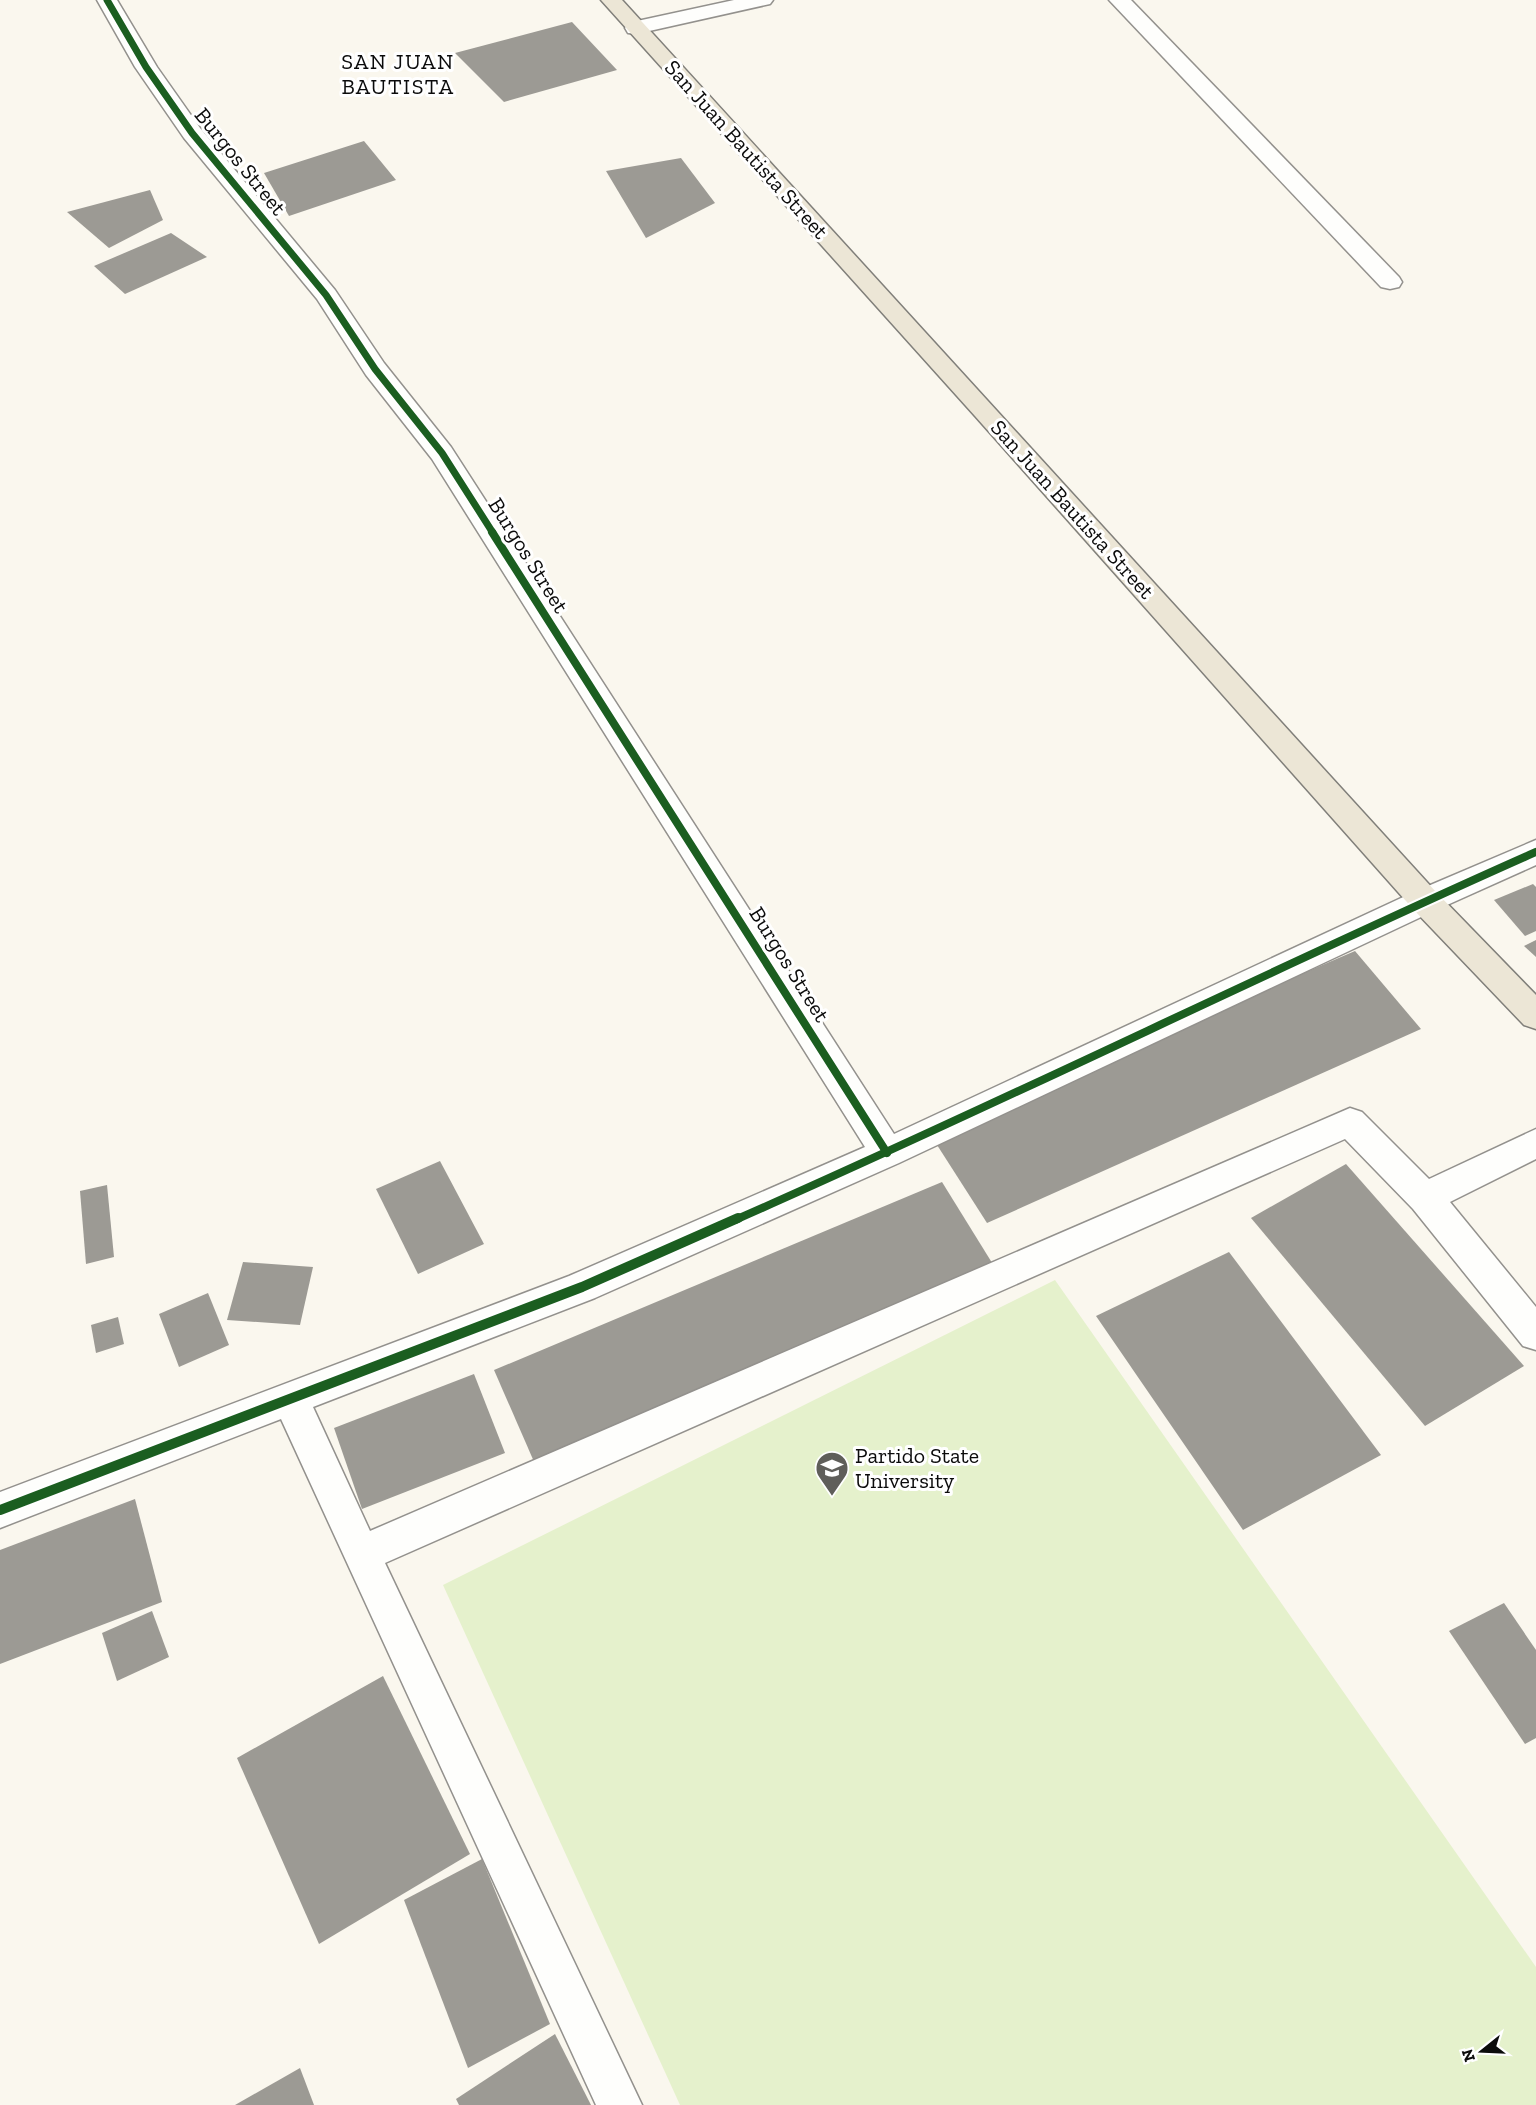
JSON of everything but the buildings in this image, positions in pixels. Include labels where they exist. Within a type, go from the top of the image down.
[{"type":"main road","name":"San Juan Bautista Street","points":[[611,0],[984,410],[1425,902],[1536,1016]]},
{"type":"street","name":"Burgos Street","points":[[107,0],[146,67],[192,133],[326,295],[375,369],[442,453],[887,1153]]},
{"type":"street","points":[[636,28],[763,0]]},
{"type":"street","points":[[1119,0],[1390,282]]},
{"type":"street","points":[[0,1510],[582,1287],[887,1153],[1536,852]]},
{"type":"street","points":[[361,1554],[1350,1122],[1425,1198],[1536,1334]]},
{"type":"street","points":[[1425,1198],[1536,1143]]},
{"type":"street","points":[[290,1398],[620,2105]]},
{"type":"green space","points":[[1055,1280],[1536,1967],[1536,2105],[680,2105],[443,1585]]},
{"type":"cycle path","points":[[107,0],[146,67],[192,133],[326,295],[375,369],[442,453],[887,1153]]},
{"type":"cycle path","points":[[0,1510],[582,1287],[887,1153],[1425,901],[1536,852]]},
{"type":"place","name":"Partido State University","points":[[832,1497]]},
{"type":"district","name":"SAN JUAN BAUTISTA","points":[[398,74]]}]
